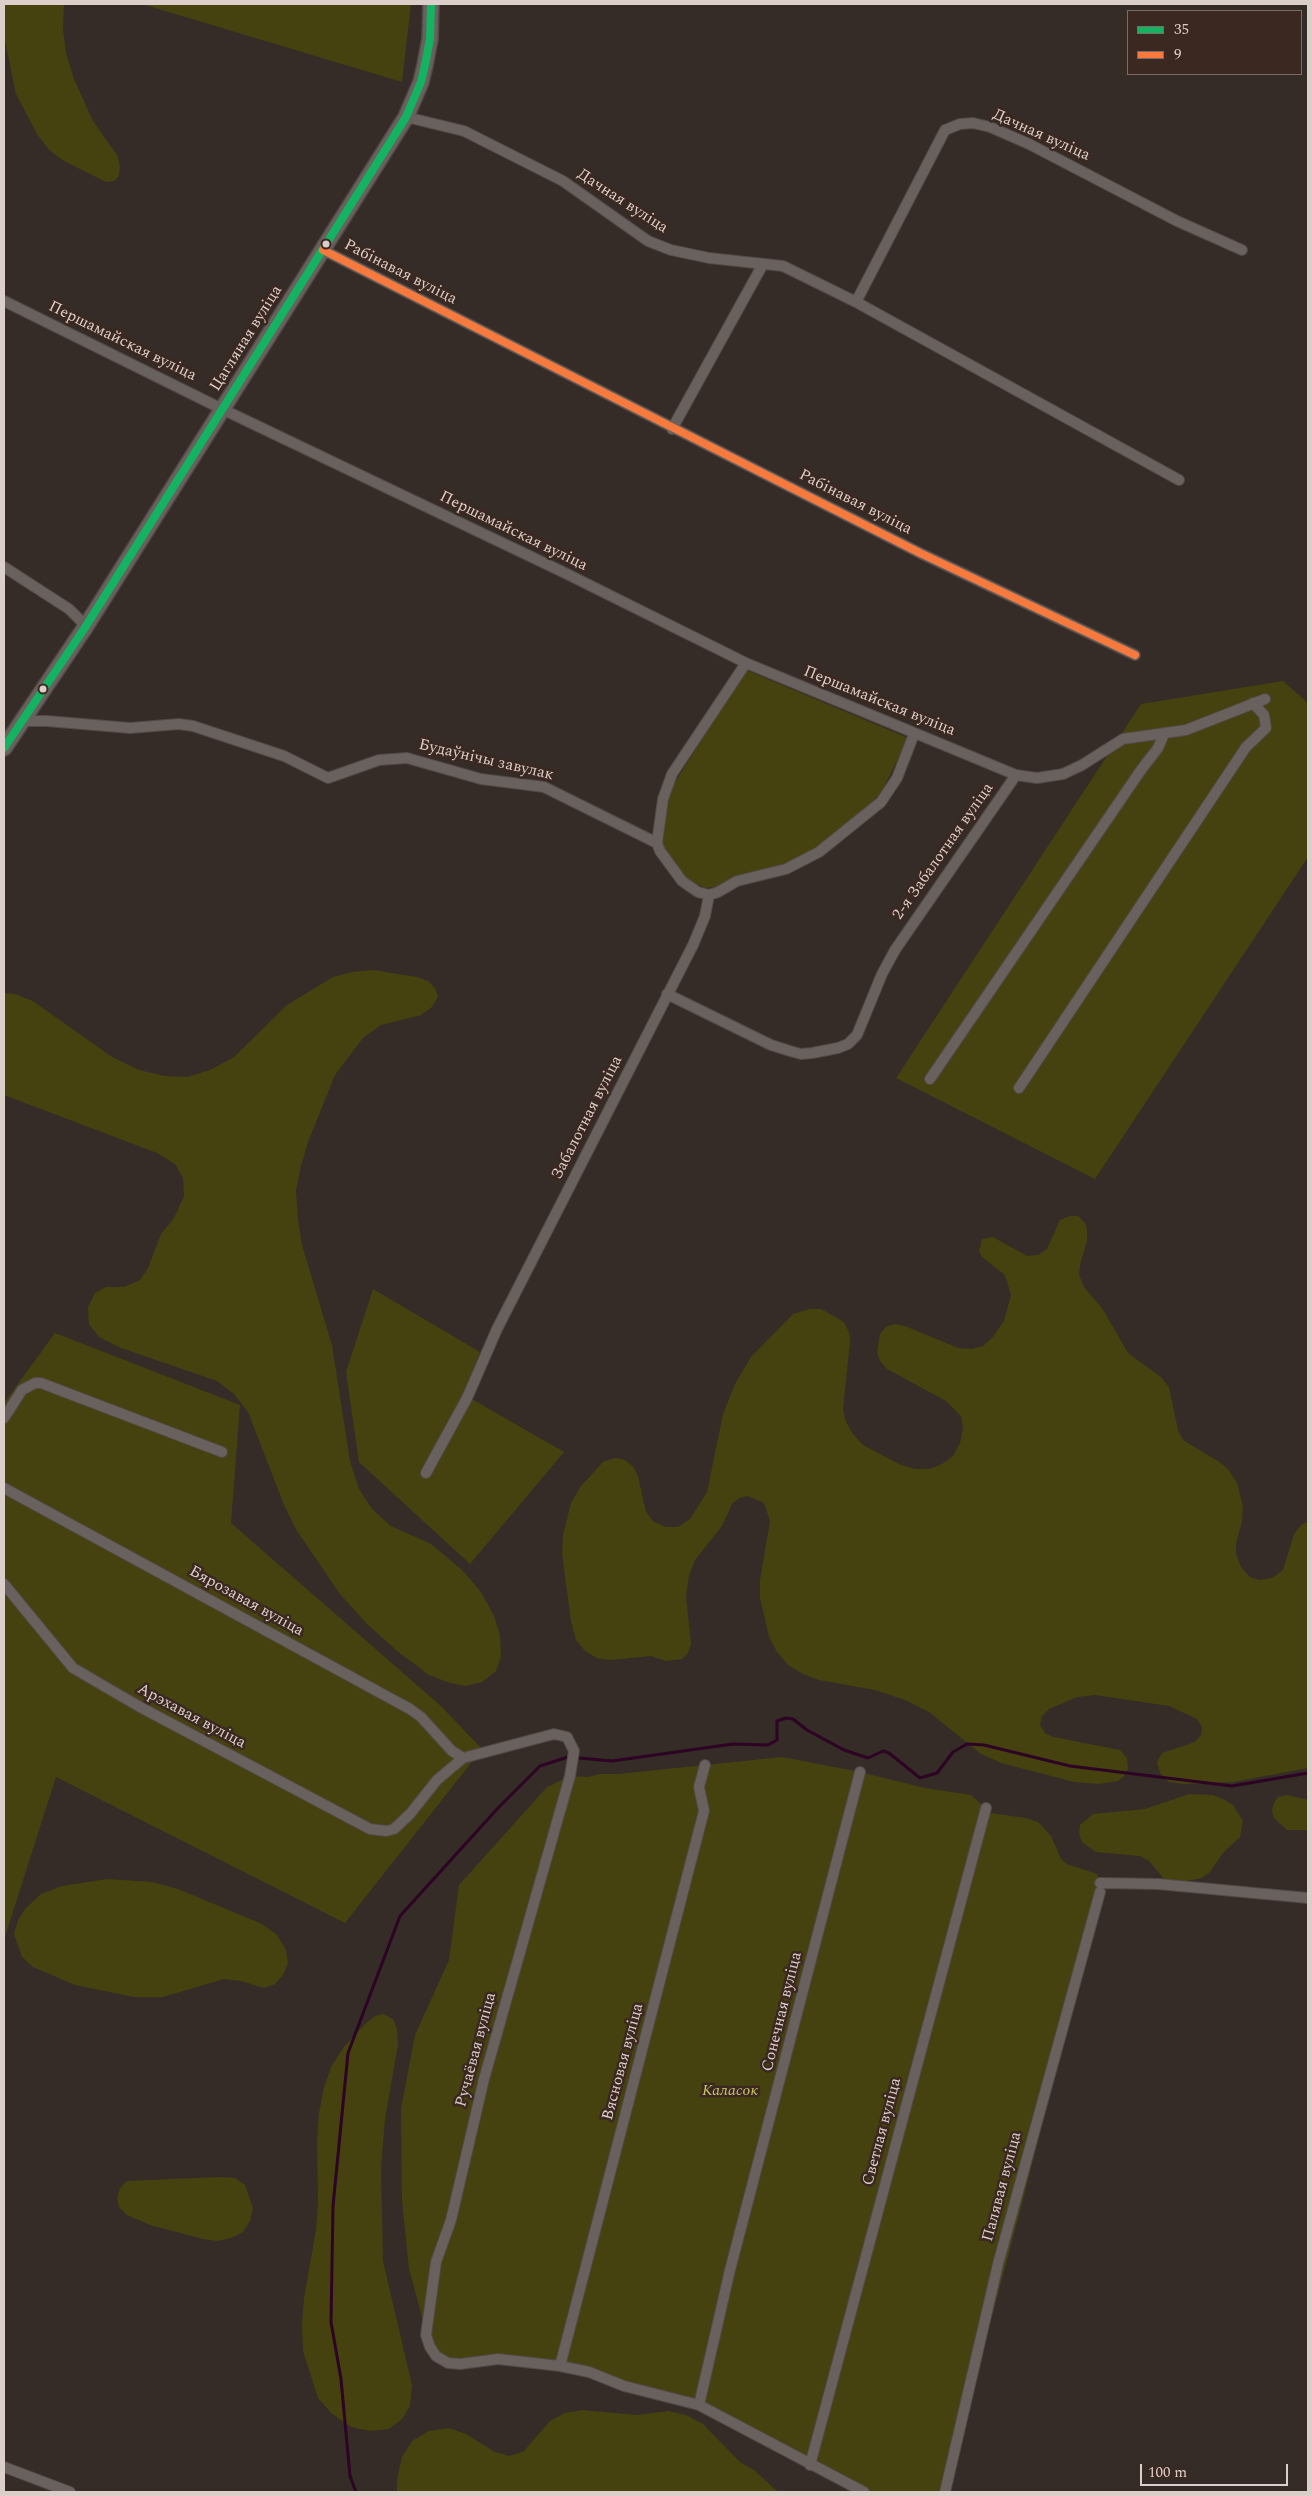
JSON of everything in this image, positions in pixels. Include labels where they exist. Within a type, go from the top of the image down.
[{"type":"street","name":"Цагляная вуліца","points":[[6,740],[22,721],[86,626],[224,410],[406,117],[421,82],[425,65],[430,39],[431,4]]},
{"type":"street","name":"Дачная вуліца","points":[[406,117],[472,135],[563,182],[648,241],[670,250],[700,256],[783,266],[856,302],[1179,480]]},
{"type":"street","name":"Дачная вуліца","points":[[856,302],[945,130],[960,124],[973,123],[1029,144],[1177,221],[1242,250]]},
{"type":"street","name":"Рабінавая вуліца","points":[[323,250],[672,429],[920,553],[1136,655]]},
{"type":"street","points":[[672,429],[763,264]]},
{"type":"street","name":"Першамайская вуліца","points":[[4,301],[224,410],[563,572],[746,663],[1016,775]]},
{"type":"street","points":[[4,567],[69,609],[86,626]]},
{"type":"street","points":[[746,663],[672,774],[663,799],[657,843],[665,860],[682,882],[698,892],[709,895],[738,881],[778,872],[796,865],[819,852],[855,825],[881,802],[897,778],[914,734]]},
{"type":"street","name":"2-я Забалотная вуліца","points":[[667,994],[771,1045],[801,1054],[838,1048],[848,1044],[857,1035],[882,974],[895,950],[1016,775],[1037,778],[1063,774],[1082,765],[1123,739],[1164,734],[1196,727],[1265,699]]},
{"type":"street","points":[[1019,1088],[1246,747],[1266,728],[1264,714],[1253,703]]},
{"type":"street","name":"Будаўнічы завулак","points":[[22,721],[47,721],[130,728],[179,724],[219,733],[284,756],[328,778],[379,760],[407,758],[481,779],[544,786],[657,843]]},
{"type":"street","points":[[930,1079],[1141,770],[1158,748],[1164,734]]},
{"type":"street","name":"Забалотная вуліца","points":[[426,1473],[467,1398],[486,1353],[702,924],[709,895]]},
{"type":"street","points":[[4,1418],[22,1390],[34,1383],[41,1383],[222,1452]]},
{"type":"street","name":"Бярозавая вуліца","points":[[4,1488],[410,1709],[421,1717],[452,1751],[463,1758]]},
{"type":"street","name":"Арэхавая вуліца","points":[[4,1584],[65,1661],[82,1674],[362,1826],[378,1831],[394,1829],[410,1814],[437,1780],[463,1758]]},
{"type":"street","name":"Ручаёвая вуліца","points":[[463,1758],[554,1734],[567,1737],[574,1756],[570,1776],[484,2079],[451,2220],[436,2262],[426,2335],[436,2356],[448,2363],[469,2364],[498,2359],[560,2366]]},
{"type":"street","name":"Вясновая вуліца","points":[[560,2366],[704,1811],[699,1787],[705,1765]]},
{"type":"street","name":"Сонечная вуліца","points":[[698,2405],[730,2270],[860,1772]]},
{"type":"street","name":"Светлая вуліца","points":[[810,2465],[986,1808]]},
{"type":"street","name":"Палявая вуліца","points":[[945,2492],[998,2264],[1100,1887],[1158,1884],[1308,1898]]},
{"type":"street","points":[[560,2366],[589,2372],[624,2386],[698,2405],[864,2492]]},
{"type":"street","points":[[4,2467],[70,2492]]},
{"type":"green space","points":[[4,4],[64,4],[63,29],[66,53],[74,79],[93,121],[117,155],[120,166],[119,176],[114,181],[106,182],[64,161],[49,150],[37,134],[16,94],[4,36]]},
{"type":"green space","points":[[142,4],[411,4],[402,82]]},
{"type":"green space","points":[[746,670],[908,738],[882,791],[858,817],[830,839],[797,860],[770,869],[742,874],[719,886],[705,888],[683,876],[666,855],[662,841],[664,820],[672,787]]},
{"type":"green space","points":[[1283,681],[1308,703],[1308,857],[1095,1179],[896,1078],[1141,704]]},
{"type":"green space","points":[[373,970],[417,977],[428,981],[435,988],[438,997],[432,1007],[421,1015],[381,1025],[363,1038],[335,1075],[308,1142],[301,1166],[296,1191],[298,1219],[302,1245],[332,1345],[350,1461],[359,1489],[372,1509],[391,1526],[431,1544],[462,1570],[481,1592],[494,1616],[500,1635],[501,1657],[496,1671],[482,1682],[466,1686],[450,1683],[429,1675],[397,1651],[367,1624],[340,1594],[297,1531],[284,1505],[248,1412],[234,1394],[217,1381],[121,1348],[99,1337],[89,1324],[88,1307],[95,1293],[106,1287],[124,1287],[140,1280],[148,1268],[161,1234],[174,1218],[184,1196],[183,1178],[175,1164],[157,1153],[4,1095],[4,993],[15,994],[33,1001],[112,1057],[139,1070],[165,1076],[187,1077],[210,1070],[234,1057],[287,1005],[333,977],[352,972]]},
{"type":"green space","points":[[1070,1216],[1078,1216],[1085,1223],[1087,1229],[1087,1241],[1079,1275],[1084,1287],[1102,1308],[1128,1353],[1161,1377],[1169,1387],[1178,1430],[1183,1440],[1218,1461],[1228,1469],[1237,1483],[1243,1506],[1242,1521],[1236,1544],[1236,1554],[1241,1567],[1250,1577],[1260,1580],[1272,1578],[1283,1570],[1294,1534],[1302,1524],[1308,1522],[1308,1768],[1233,1782],[1184,1784],[1169,1782],[1160,1773],[1157,1762],[1162,1753],[1195,1742],[1201,1735],[1202,1727],[1197,1719],[1169,1706],[1095,1695],[1077,1697],[1049,1709],[1042,1716],[1040,1725],[1046,1734],[1054,1737],[1120,1750],[1127,1758],[1128,1769],[1118,1781],[1099,1784],[1074,1782],[1001,1763],[981,1754],[929,1712],[905,1700],[875,1690],[819,1680],[803,1674],[788,1665],[777,1652],[769,1637],[760,1598],[760,1580],[770,1521],[764,1503],[748,1496],[739,1498],[732,1504],[722,1526],[695,1560],[689,1576],[686,1596],[691,1644],[688,1653],[682,1659],[666,1661],[651,1656],[610,1660],[597,1658],[585,1651],[576,1640],[571,1621],[562,1554],[563,1535],[571,1503],[581,1486],[603,1462],[614,1458],[623,1459],[633,1466],[638,1476],[646,1512],[654,1522],[666,1527],[678,1527],[690,1519],[707,1492],[723,1414],[735,1384],[751,1357],[793,1314],[809,1309],[821,1309],[844,1322],[849,1332],[850,1342],[843,1409],[846,1422],[853,1434],[863,1445],[899,1464],[915,1469],[930,1469],[942,1464],[953,1456],[960,1443],[963,1429],[961,1416],[946,1401],[887,1369],[880,1361],[877,1352],[880,1334],[886,1327],[894,1324],[905,1326],[958,1348],[972,1349],[983,1346],[992,1338],[1004,1321],[1011,1295],[1005,1275],[982,1257],[979,1251],[982,1239],[993,1237],[1027,1256],[1038,1255],[1047,1249],[1060,1220]]},
{"type":"green space","points":[[373,1289],[480,1352],[463,1394],[564,1452],[470,1564],[359,1462],[346,1372]]},
{"type":"green space","points":[[55,1333],[240,1405],[231,1523],[441,1706],[482,1749],[345,1923],[56,1777],[4,1940],[4,1403]]},
{"type":"green space","name":"Каласок","points":[[782,1757],[860,1772],[925,1788],[971,1795],[991,1813],[1026,1818],[1038,1822],[1051,1836],[1061,1859],[1067,1864],[1097,1874],[1100,1883],[1100,1892],[1022,2204],[945,2492],[864,2492],[706,2408],[598,2376],[506,2360],[460,2364],[430,2347],[409,2269],[402,2201],[401,2109],[415,2035],[449,1960],[459,1885],[547,1787],[570,1776],[588,1777],[600,1774],[618,1774]]},
{"type":"green space","points":[[1189,1794],[1213,1795],[1223,1799],[1233,1805],[1243,1821],[1240,1837],[1223,1853],[1210,1872],[1202,1878],[1182,1882],[1165,1880],[1149,1861],[1140,1856],[1096,1852],[1082,1842],[1079,1833],[1080,1825],[1093,1814],[1145,1809]]},
{"type":"green space","points":[[1287,1795],[1308,1800],[1308,1830],[1287,1830],[1274,1818],[1272,1810],[1274,1803],[1278,1797]]},
{"type":"green space","points":[[107,1879],[152,1882],[178,1889],[262,1924],[277,1935],[286,1950],[288,1963],[283,1975],[275,1984],[264,1988],[241,1981],[224,1979],[163,1997],[134,1997],[75,1985],[33,1967],[22,1957],[14,1934],[18,1920],[26,1908],[41,1894],[62,1886]]},
{"type":"green space","points":[[383,2014],[393,2019],[397,2029],[398,2045],[385,2119],[381,2169],[383,2261],[412,2385],[410,2406],[402,2419],[389,2429],[370,2431],[351,2427],[331,2413],[318,2398],[303,2351],[302,2324],[304,2298],[316,2230],[318,2201],[317,2141],[319,2113],[324,2087],[332,2065],[344,2047],[365,2024],[375,2016]]},
{"type":"green space","points":[[235,2178],[245,2185],[253,2208],[250,2221],[243,2232],[231,2238],[218,2241],[203,2239],[150,2225],[127,2215],[119,2207],[117,2198],[120,2188],[127,2181]]},
{"type":"green space","points":[[582,2410],[637,2415],[669,2411],[686,2415],[703,2424],[740,2462],[754,2470],[778,2492],[397,2492],[397,2479],[402,2457],[412,2441],[429,2431],[449,2428],[466,2434],[495,2452],[509,2456],[523,2452],[550,2421],[565,2413]]},
{"type":"waterway","points":[[356,2492],[350,2476],[341,2379],[331,2322],[333,2206],[348,2053],[400,1916],[498,1808],[540,1766],[568,1757],[612,1761],[733,1744],[768,1745],[777,1740],[777,1721],[786,1718],[793,1719],[807,1730],[844,1750],[868,1758],[883,1751],[889,1753],[920,1778],[937,1773],[953,1752],[967,1744],[984,1745],[1070,1766],[1232,1786],[1308,1773]]},
{"type":"transit line","name":"35","points":[[4,748],[86,626],[406,117],[421,82],[425,65],[430,39],[431,4]]},
{"type":"transit line","name":"9","points":[[323,250],[920,553],[1135,655]]}]
